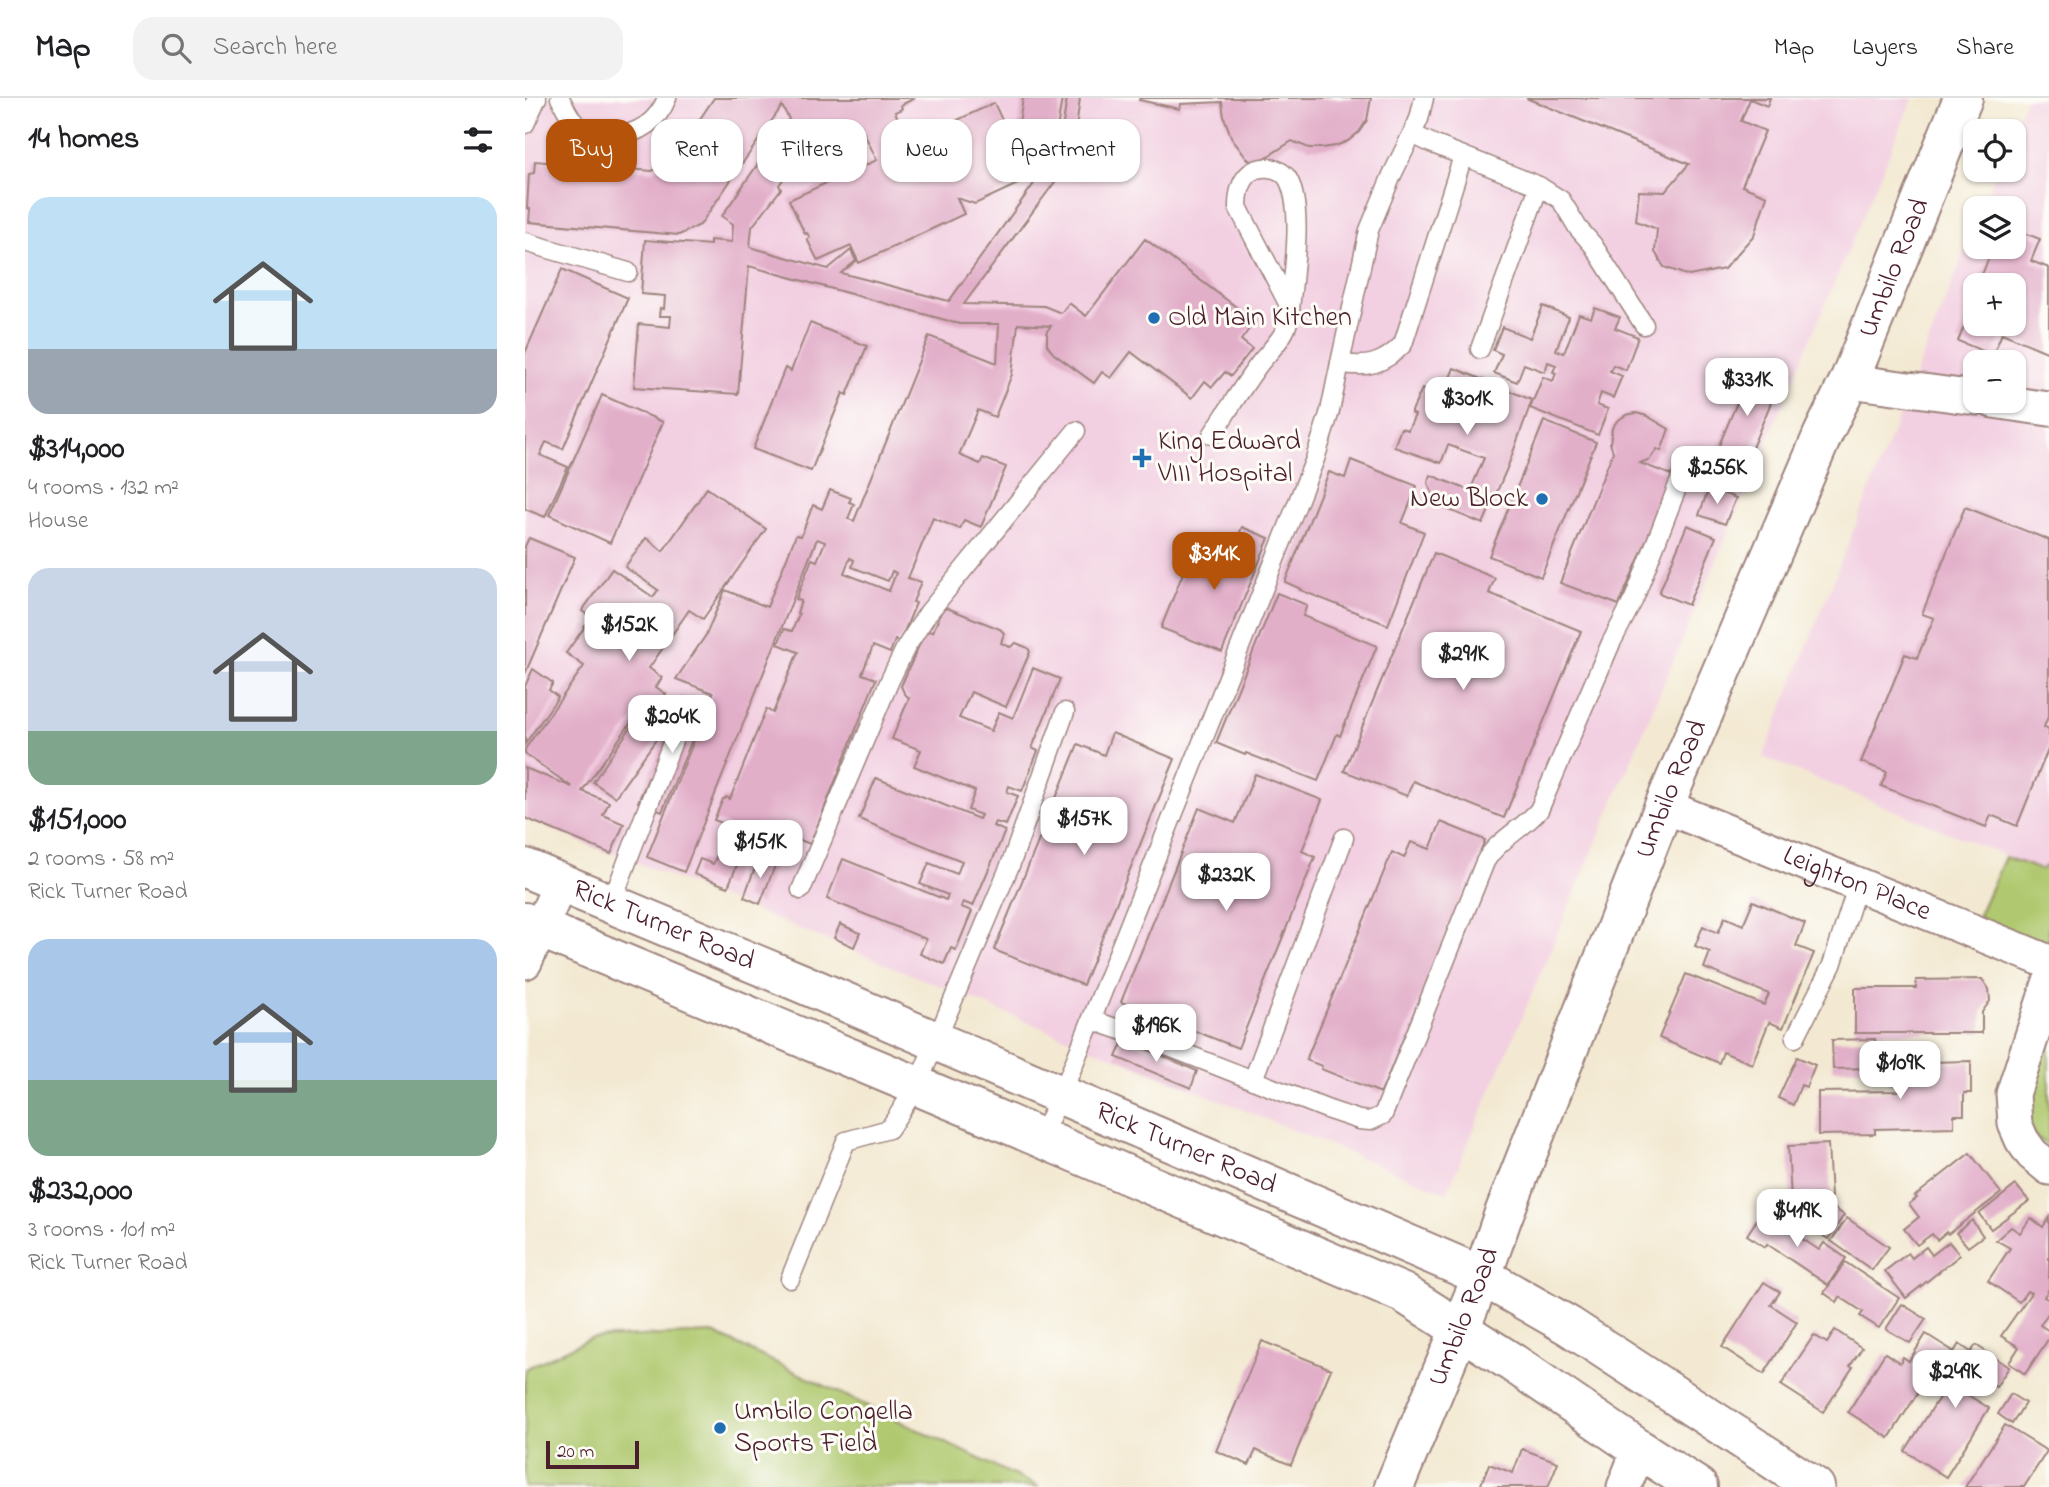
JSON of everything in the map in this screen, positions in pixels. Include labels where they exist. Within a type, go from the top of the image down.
[{"type":"main road","name":"Umbilo Road","points":[[1394,1487],[1482,1276],[1664,806],[1823,434],[1849,381],[1963,98]]},
{"type":"main road","name":"Rick Turner Road","points":[[525,869],[801,983],[1482,1276],[1569,1326],[1815,1487]]},
{"type":"main road","name":"Rick Turner Road","points":[[530,937],[917,1086],[1391,1287],[1513,1363],[1698,1487]]},
{"type":"street","points":[[1849,381],[1963,396]]},
{"type":"street","points":[[2026,406],[2049,409]]},
{"type":"street","name":"Leighton Place","points":[[1664,806],[2049,962]]},
{"type":"street","points":[[530,937],[560,884]]},
{"type":"street","points":[[2049,984],[2013,1094],[2013,1112],[2022,1140],[2032,1154],[2049,1168]]},
{"type":"street","points":[[1624,1487],[1639,1449]]},
{"type":"lane","points":[[525,124],[537,98]]},
{"type":"lane","points":[[560,98],[573,121],[585,133],[594,138],[605,138],[635,133],[646,127],[662,110],[667,98]]},
{"type":"lane","points":[[1040,1138],[1061,1096],[1092,1020],[1315,459],[1330,411],[1369,230],[1419,119],[1425,98]]},
{"type":"lane","points":[[1412,134],[1539,186],[1561,200],[1644,325]]},
{"type":"lane","points":[[1340,363],[1367,366],[1393,355],[1403,344],[1463,156]]},
{"type":"lane","points":[[1212,435],[1255,369],[1286,329],[1290,307],[1297,222],[1289,181],[1283,172],[1276,169],[1258,169],[1245,177],[1238,207],[1290,307]]},
{"type":"lane","points":[[1480,349],[1539,186]]},
{"type":"lane","points":[[525,242],[628,272]]},
{"type":"lane","points":[[801,890],[906,647],[936,603],[1076,431]]},
{"type":"lane","points":[[1092,1020],[1164,1045],[1329,1110],[1370,1121],[1383,1115],[1485,862],[1497,847],[1532,819],[1539,810],[1611,643],[1634,599],[1687,462]]},
{"type":"lane","points":[[611,904],[685,709]]},
{"type":"lane","points":[[790,1279],[846,1141],[889,1129],[917,1086],[1011,863],[1066,712]]},
{"type":"lane","points":[[1253,1080],[1344,838]]},
{"type":"lane","points":[[1795,1038],[1832,965],[1858,884]]},
{"type":"shaded area","name":"King Edward VIII Hospital","points":[[525,98],[1913,98],[1447,1193],[525,817]]},
{"type":"shaded area","points":[[2026,98],[2049,98],[2049,864],[2041,870],[1763,757],[1963,256],[1963,259],[2026,259],[2026,196],[1987,196],[1992,182],[2026,182],[2026,119],[2017,119]]},
{"type":"green space","points":[[2005,857],[2041,870],[2049,864],[2049,945],[1978,917]]},
{"type":"green space","points":[[2049,1033],[2049,1146],[2032,1134],[2024,1114]]},
{"type":"green space","name":"Umbilo Congella Sports Field","points":[[713,1333],[1039,1487],[525,1487],[525,1369],[591,1338]]},
{"type":"building","points":[[714,98],[915,98],[901,105],[902,109],[895,112],[898,119],[881,119],[881,182],[972,182],[972,119],[960,119],[994,103],[1002,119],[986,119],[986,182],[1022,182],[975,204],[957,198],[964,214],[859,263],[851,246],[818,261],[807,239],[810,238],[805,234],[789,200],[829,182],[867,182],[867,165],[877,160],[867,139],[867,119],[789,119],[782,106],[773,119],[757,119],[757,142],[743,163],[743,119],[700,119]]},
{"type":"building","points":[[1023,98],[1062,98],[1059,119],[1020,119]]},
{"type":"building","points":[[1067,98],[1080,98],[1077,119],[1064,119]]},
{"type":"building","points":[[1371,98],[1367,120],[1359,132],[1348,141],[1335,146],[1309,148],[1292,141],[1254,165],[1232,139],[1222,102],[1181,104],[1180,109],[1139,100]]},
{"type":"building","points":[[1526,98],[1770,98],[1767,106],[1750,99],[1741,121],[1765,131],[1742,186],[1767,196],[1754,235],[1724,269],[1689,276],[1664,267],[1655,252],[1657,229],[1636,221],[1639,191],[1665,192],[1689,164]]},
{"type":"building","points":[[535,161],[546,162],[546,182],[637,182],[637,170],[651,171],[651,182],[730,182],[700,225],[679,235],[529,222],[529,174],[534,173]]},
{"type":"building","points":[[757,165],[757,182],[781,182],[781,189],[752,227],[750,247],[828,269],[851,250],[856,261],[841,273],[949,301],[1035,182],[1055,182],[964,304],[1044,306],[1061,313],[1069,303],[1086,316],[1145,239],[1255,321],[1241,340],[1252,349],[1231,376],[1225,372],[1212,387],[1205,381],[1192,398],[1131,352],[1111,378],[1102,372],[1094,383],[1054,354],[1047,345],[1047,331],[1051,326],[1018,324],[1012,374],[995,417],[978,410],[959,455],[980,464],[983,458],[1006,467],[981,527],[964,520],[960,529],[933,518],[908,578],[921,582],[913,602],[916,603],[900,642],[895,640],[890,653],[873,646],[862,674],[876,679],[810,844],[795,838],[788,855],[764,845],[760,856],[754,854],[753,857],[742,853],[728,887],[694,874],[700,859],[713,864],[730,826],[714,820],[723,799],[730,799],[766,709],[773,713],[798,652],[778,644],[784,629],[792,631],[801,601],[796,599],[812,559],[817,561],[825,542],[817,539],[684,872],[647,857],[713,693],[676,679],[706,635],[725,590],[767,607],[796,535],[801,536],[813,505],[822,509],[830,490],[851,498],[849,502],[854,504],[848,519],[854,521],[929,336],[997,363],[999,324],[960,324],[749,266],[738,394],[634,387],[639,324],[670,327],[671,316],[659,316],[660,308],[664,309],[665,296],[641,294],[645,240],[710,245],[710,240],[732,242],[733,224],[722,216]],"holes":[[[850,558],[854,560],[852,567],[888,581],[892,571],[896,573],[889,591],[844,573]]]},
{"type":"building","points":[[2026,234],[2040,239],[2031,261],[2049,268],[2049,353],[2009,336],[2026,336],[2026,273],[1983,273],[1988,259],[2026,259]]},
{"type":"building","points":[[562,269],[628,298],[563,449],[546,442],[540,455],[568,467],[545,517],[525,509],[525,353]]},
{"type":"building","points":[[1543,306],[1569,317],[1556,350],[1564,353],[1579,314],[1591,318],[1595,308],[1620,317],[1615,328],[1638,337],[1626,370],[1613,365],[1610,371],[1622,376],[1613,398],[1601,393],[1597,405],[1608,409],[1598,435],[1530,408],[1543,377],[1553,381],[1556,365],[1548,362],[1545,372],[1524,364],[1517,382],[1494,373],[1502,354],[1493,350],[1502,327],[1530,338]]},
{"type":"building","points":[[810,323],[867,346],[847,395],[843,393],[811,471],[753,449],[785,368],[791,371]]},
{"type":"building","points":[[1963,329],[1963,336],[2001,336],[1995,350],[1980,350],[1958,341]]},
{"type":"building","points":[[1454,368],[1532,400],[1483,524],[1437,505],[1428,483],[1431,475],[1470,491],[1484,458],[1448,445],[1441,463],[1394,447],[1401,428],[1408,430],[1415,415],[1411,413],[1422,389],[1442,397]]},
{"type":"building","points":[[1749,374],[1778,386],[1746,462],[1717,450]]},
{"type":"building","points":[[602,395],[663,422],[610,543],[549,515]]},
{"type":"building","points":[[1636,413],[1669,429],[1661,451],[1657,449],[1650,459],[1640,463],[1674,476],[1619,605],[1560,583],[1613,452],[1610,443],[1612,428],[1626,415]]},
{"type":"building","name":"New Block","points":[[1544,421],[1596,442],[1541,577],[1489,556]]},
{"type":"building","points":[[1351,460],[1417,486],[1402,523],[1424,532],[1388,625],[1285,582],[1329,472],[1345,478]]},
{"type":"building","points":[[707,488],[766,529],[703,619],[689,610],[649,668],[662,678],[656,687],[666,694],[652,714],[642,707],[582,791],[609,802],[603,815],[624,824],[611,854],[525,818],[525,768],[572,787],[525,754],[525,749],[584,666],[566,653],[586,625],[618,647],[623,640],[582,611],[612,569],[653,597],[658,590],[625,567],[646,538],[663,551]]},
{"type":"building","points":[[1709,488],[1736,498],[1725,524],[1699,515]]},
{"type":"building","points":[[1965,507],[2049,540],[2049,714],[2044,727],[2049,729],[2049,747],[2017,826],[1991,815],[1986,827],[1881,786],[1887,772],[1861,762],[1905,654],[1917,658],[1934,618],[1922,614]]},
{"type":"building","points":[[1687,525],[1716,537],[1688,605],[1659,593]]},
{"type":"building","points":[[1242,527],[1269,538],[1222,652],[1161,628],[1193,548],[1228,562]]},
{"type":"building","points":[[529,538],[575,557],[525,674],[525,546]]},
{"type":"building","points":[[1434,553],[1495,578],[1489,593],[1581,631],[1504,818],[1413,781],[1407,796],[1344,771]]},
{"type":"building","points":[[1277,593],[1307,605],[1303,616],[1377,646],[1340,736],[1337,734],[1318,781],[1216,743]]},
{"type":"building","points":[[947,608],[1000,629],[1004,633],[1001,643],[1010,647],[1016,643],[1028,648],[1030,652],[1006,707],[971,692],[959,718],[991,731],[999,712],[1013,718],[1033,668],[1060,679],[1032,748],[1038,751],[1022,791],[1009,786],[1007,792],[1018,796],[1006,825],[995,822],[993,826],[1005,831],[973,906],[963,902],[961,907],[972,911],[956,950],[951,948],[944,964],[920,954],[926,939],[827,899],[843,859],[946,900],[948,895],[920,884],[929,863],[957,874],[962,861],[859,819],[876,778],[979,819],[981,815],[968,810],[975,791],[914,766],[921,750],[892,739],[909,698],[901,686],[924,634],[926,631],[933,632],[942,610]]},
{"type":"building","points":[[533,669],[553,683],[549,690],[558,697],[525,744],[525,686]]},
{"type":"building","points":[[683,697],[706,706],[662,812],[638,802]]},
{"type":"building","points":[[642,711],[665,727],[615,797],[593,782]]},
{"type":"building","points":[[1112,733],[1175,759],[1083,985],[994,950],[1078,744],[1104,755]]},
{"type":"building","points":[[1255,774],[1322,800],[1302,851],[1315,857],[1238,1048],[1121,1002],[1199,808],[1235,823]]},
{"type":"building","points":[[1441,822],[1485,840],[1381,1093],[1321,1069],[1322,1066],[1306,1060],[1392,852],[1404,858],[1411,842],[1430,849]]},
{"type":"building","points":[[759,857],[776,863],[760,904],[744,897]]},
{"type":"building","points":[[1753,901],[1805,923],[1796,946],[1814,953],[1783,1028],[1769,1022],[1752,1064],[1723,1052],[1719,1063],[1659,1038],[1686,974],[1764,1005],[1769,994],[1704,968],[1710,952],[1695,946],[1703,926],[1718,933],[1725,917],[1743,925]]},
{"type":"building","points":[[840,924],[860,933],[854,947],[834,938]]},
{"type":"building","points":[[1982,979],[1989,989],[1990,1001],[1982,1012],[1982,1033],[1855,1033],[1855,988],[1916,988],[1916,980]]},
{"type":"building","points":[[1124,1039],[1197,1071],[1191,1088],[1116,1057]]},
{"type":"building","points":[[1875,1039],[1875,1068],[1833,1069],[1832,1040]]},
{"type":"building","points":[[1797,1057],[1815,1065],[1806,1087],[1801,1085],[1793,1105],[1778,1098]]},
{"type":"building","points":[[1971,1061],[1971,1093],[1964,1093],[1964,1115],[1954,1115],[1954,1127],[1875,1129],[1875,1134],[1818,1135],[1818,1092],[1899,1091],[1899,1084],[1887,1084],[1887,1063]]},
{"type":"building","points":[[1828,1144],[1831,1197],[1791,1199],[1788,1146]]},
{"type":"building","points":[[1970,1153],[2001,1193],[1948,1234],[1946,1232],[1937,1240],[1932,1234],[1917,1245],[1904,1229],[1919,1217],[1909,1204],[1917,1198],[1915,1196]]},
{"type":"building","points":[[2016,1185],[2029,1201],[1991,1229],[1979,1214]]},
{"type":"building","points":[[1809,1201],[1819,1207],[1823,1201],[1844,1215],[1828,1239],[1798,1218]]},
{"type":"building","points":[[1762,1212],[1819,1250],[1824,1243],[1846,1258],[1828,1285],[1767,1244],[1765,1247],[1747,1235]]},
{"type":"building","points":[[2049,1217],[2049,1289],[2044,1297],[2049,1300],[2049,1312],[2040,1325],[2049,1331],[2049,1338],[2025,1374],[2009,1363],[2019,1347],[2001,1336],[2031,1293],[2027,1291],[2019,1302],[1988,1281],[2010,1248],[1996,1240],[2011,1227],[2020,1233],[2031,1218],[2043,1227]]},
{"type":"building","points":[[1847,1218],[1889,1247],[1872,1270],[1831,1241]]},
{"type":"building","points":[[1972,1220],[1983,1236],[1968,1247],[1956,1233]]},
{"type":"building","points":[[1949,1242],[1960,1255],[1906,1298],[1885,1271],[1908,1253],[1912,1258],[1926,1247],[1932,1255]]},
{"type":"building","points":[[1845,1262],[1899,1298],[1879,1328],[1860,1316],[1863,1312],[1840,1297],[1837,1302],[1824,1293]]},
{"type":"building","points":[[1764,1282],[1780,1292],[1771,1305],[1797,1322],[1764,1374],[1722,1347]]},
{"type":"building","points":[[1902,1304],[1926,1319],[1910,1343],[1886,1329]]},
{"type":"building","points":[[1835,1330],[1862,1348],[1850,1366],[1853,1367],[1823,1412],[1781,1385],[1814,1335],[1827,1343]]},
{"type":"building","points":[[1926,1334],[1953,1351],[1936,1378],[1930,1374],[1889,1438],[1848,1412],[1885,1353],[1900,1363],[1903,1357],[1909,1361]]},
{"type":"building","points":[[1262,1341],[1331,1369],[1291,1465],[1256,1450],[1249,1465],[1216,1451]]},
{"type":"building","points":[[1959,1344],[1971,1352],[1976,1345],[2009,1367],[1996,1387],[1978,1375],[1966,1394],[1989,1408],[1946,1477],[1905,1451],[1949,1382],[1939,1376]]},
{"type":"building","points":[[2011,1394],[2025,1403],[2012,1424],[1998,1414]]},
{"type":"building","points":[[2005,1425],[2047,1451],[2024,1487],[1965,1487]]},
{"type":"building","points":[[1522,1449],[1558,1462],[1548,1487],[1480,1487],[1489,1464],[1513,1473]]},
{"type":"place","name":"Old Main Kitchen","points":[[1154,318]]},
{"type":"place","name":"King Edward VIII Hospital","points":[[1142,458]]},
{"type":"place","name":"New Block","points":[[1542,499]]},
{"type":"place","name":"Umbilo Congella Sports Field","points":[[720,1428]]}]
